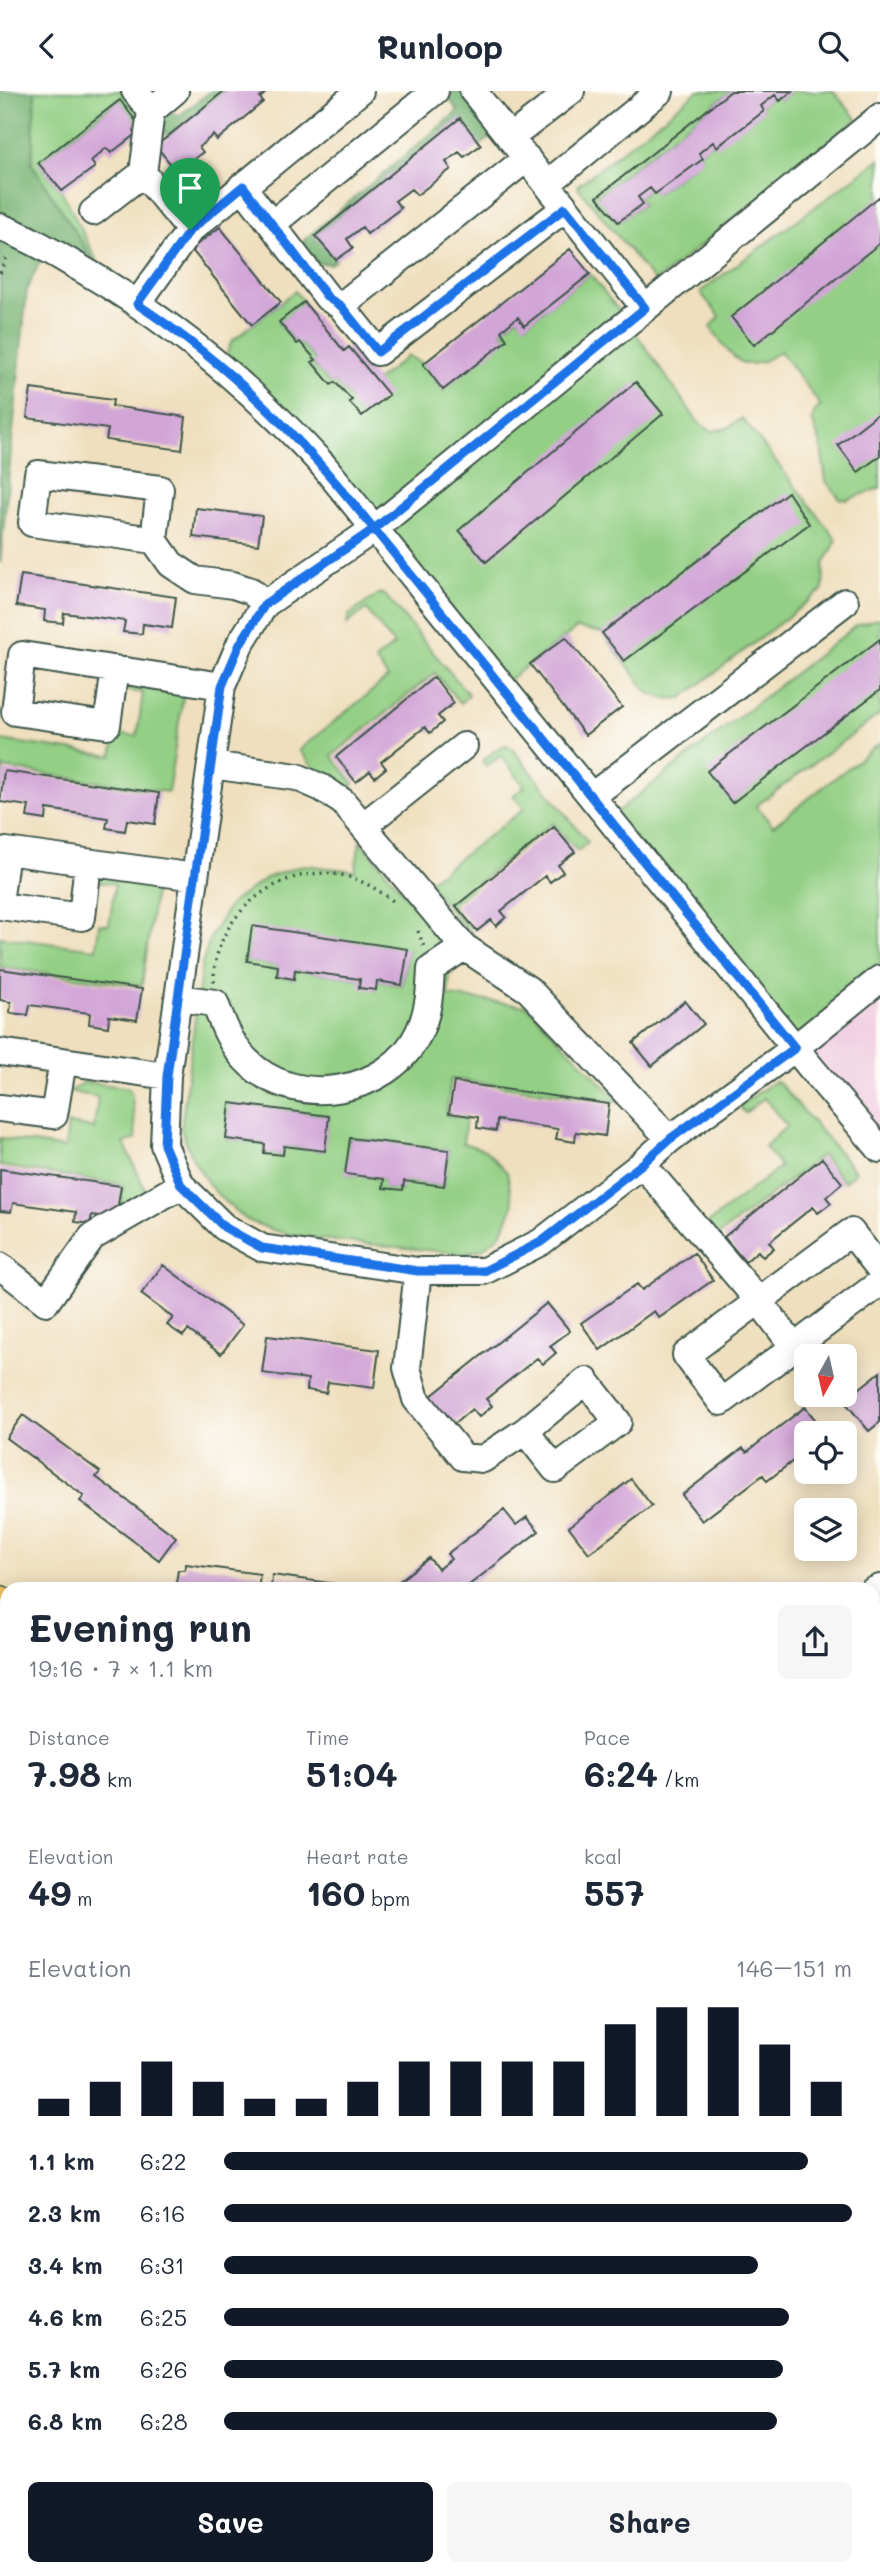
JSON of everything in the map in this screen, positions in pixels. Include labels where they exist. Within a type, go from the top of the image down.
[{"type":"street","points":[[175,91],[143,101],[143,173],[190,230]]},
{"type":"street","points":[[137,304],[190,230],[360,91]]},
{"type":"street","points":[[272,224],[435,91]]},
{"type":"street","points":[[473,91],[645,308]]},
{"type":"street","points":[[510,138],[571,91]]},
{"type":"street","points":[[547,184],[655,93]]},
{"type":"street","points":[[880,117],[374,529],[265,604],[240,644],[222,686],[167,1076],[164,1145],[181,1185],[224,1227],[262,1248],[418,1271],[484,1271],[541,1242],[670,1139],[795,1048],[880,979]]},
{"type":"street","points":[[341,306],[527,158]]},
{"type":"street","points":[[93,212],[143,173]]},
{"type":"street","points":[[243,186],[328,298],[341,306],[378,352],[565,208]]},
{"type":"street","points":[[0,227],[46,248],[179,332],[255,396],[323,465],[795,1048],[880,1149]]},
{"type":"street","points":[[154,540],[32,523],[38,474],[160,489],[154,540],[171,564],[195,580],[251,591],[265,604]]},
{"type":"street","points":[[592,796],[845,602]]},
{"type":"street","points":[[115,669],[222,686]]},
{"type":"street","points":[[363,826],[464,746]]},
{"type":"street","points":[[211,765],[297,778],[322,788],[343,802],[464,947],[529,990],[670,1139]]},
{"type":"street","points":[[0,896],[6,851],[195,877]]},
{"type":"street","points":[[0,906],[82,917],[88,863]]},
{"type":"street","points":[[178,998],[215,1003],[226,1035],[247,1061],[274,1080],[306,1090],[340,1090],[372,1080],[399,1060],[419,1034],[430,1002],[431,969],[464,947]]},
{"type":"street","points":[[0,1052],[167,1076]]},
{"type":"street","points":[[0,1108],[54,1115],[63,1061]]},
{"type":"street","points":[[642,1164],[759,1301],[794,1347],[721,1402],[686,1355],[759,1301],[851,1232],[880,1269]]},
{"type":"street","points":[[2,1272],[46,1302],[92,1237],[181,1185]]},
{"type":"street","points":[[418,1271],[407,1368],[416,1399],[463,1457],[483,1459],[525,1431]]},
{"type":"street","points":[[798,1344],[880,1283]]},
{"type":"path","points":[[215,1003],[214,969],[224,935],[244,907],[272,886],[305,875],[340,875],[373,886],[401,907]]},
{"type":"path","points":[[414,926],[421,935],[431,969]]},
{"type":"shaded area","points":[[880,978],[880,1152],[795,1048]]},
{"type":"green space","points":[[0,91],[35,91],[32,164],[109,285],[46,249],[27,289],[0,564]]},
{"type":"green space","points":[[35,91],[124,91],[149,124],[142,129],[119,100],[39,163],[62,191],[109,285],[32,164]]},
{"type":"green space","points":[[211,91],[224,91],[168,136],[159,124],[164,112],[169,110],[179,116]]},
{"type":"green space","points":[[453,91],[461,91],[494,134],[481,145],[460,118],[316,235],[336,260],[330,264],[317,263],[304,246],[304,240],[458,111],[450,100]]},
{"type":"green space","points":[[698,91],[731,91],[597,196],[618,222],[643,204],[638,197],[650,188],[656,194],[702,159],[699,153],[713,142],[717,146],[763,111],[761,106],[775,95],[780,101],[792,91],[833,91],[857,119],[655,282],[577,186]]},
{"type":"green space","points":[[880,159],[880,488],[847,500],[840,499],[826,481],[821,446],[812,420],[815,411],[821,406],[780,351],[767,359],[747,364],[732,356],[710,327],[720,317],[700,292]]},
{"type":"green space","points":[[590,274],[628,322],[698,422],[711,431],[727,428],[742,418],[837,540],[824,564],[823,590],[682,698],[664,698],[648,692],[602,633],[577,628],[502,685],[226,355],[232,341],[295,291],[304,302],[279,323],[297,344],[300,342],[316,360],[312,363],[331,385],[335,382],[352,400],[408,356],[423,364],[443,390],[506,339],[501,331],[518,317],[525,325]]},
{"type":"green space","points":[[380,593],[386,596],[469,695],[460,703],[435,673],[332,756],[354,784],[339,799],[299,750],[388,678],[375,660],[394,645],[366,609],[347,624],[349,615]]},
{"type":"green space","points":[[880,618],[880,714],[756,806],[773,826],[880,743],[880,979],[795,1048],[609,818],[857,625]]},
{"type":"green space","points":[[123,682],[184,691],[168,792],[3,768],[0,789],[0,740],[112,756],[116,734],[137,736],[143,693],[122,690]]},
{"type":"green space","points":[[506,745],[512,748],[588,842],[578,851],[553,823],[451,905],[473,934],[470,936],[428,882],[524,809],[513,795],[525,787],[501,756],[486,766],[482,761]]},
{"type":"green space","points":[[360,841],[452,949],[448,996],[527,1006],[620,1102],[451,1079],[446,1115],[466,1118],[463,1143],[485,1150],[507,1172],[513,1205],[501,1234],[482,1249],[465,1254],[299,1237],[247,1220],[209,1185],[193,1159],[181,1129],[202,964],[211,936],[230,904],[266,878],[303,865],[355,871]],"holes":[[[253,927],[408,950],[402,985],[377,981],[376,990],[360,979],[295,970],[294,979],[277,976],[278,966],[247,961]],[[230,1104],[329,1116],[324,1151],[284,1146],[283,1155],[264,1153],[265,1144],[226,1139]],[[350,1138],[449,1150],[444,1186],[404,1181],[402,1190],[384,1188],[384,1179],[346,1174]]]},
{"type":"green space","points":[[96,875],[148,882],[155,891],[142,986],[0,967],[0,937],[96,949],[99,924],[109,925],[115,884],[94,881]]},
{"type":"green space","points":[[775,1081],[856,1172],[844,1182],[822,1155],[719,1235],[702,1228],[780,1167],[765,1146],[787,1126],[764,1098],[745,1113],[739,1106]]},
{"type":"green space","points":[[84,1082],[125,1087],[130,1090],[132,1097],[136,1139],[124,1143],[149,1198],[119,1216],[123,1185],[0,1166],[0,1138],[65,1148],[68,1124],[94,1128],[98,1097],[70,1092]]},
{"type":"building","points":[[224,91],[268,91],[260,98],[263,102],[217,140],[213,135],[199,147],[203,152],[177,172],[156,146]]},
{"type":"building","points":[[731,91],[792,91],[780,101],[775,95],[761,106],[764,111],[717,147],[713,142],[699,153],[703,159],[655,194],[650,188],[638,197],[643,204],[618,222],[597,197]]},
{"type":"building","points":[[120,100],[142,129],[111,153],[106,148],[91,161],[95,167],[62,191],[38,163]]},
{"type":"building","points":[[460,118],[481,145],[464,157],[459,152],[446,162],[451,169],[417,195],[411,189],[395,201],[401,208],[367,234],[362,227],[347,239],[353,248],[336,260],[315,236]]},
{"type":"building","points":[[880,196],[880,243],[754,345],[731,317]]},
{"type":"building","points":[[220,227],[281,302],[252,325],[191,249]]},
{"type":"building","points":[[570,249],[590,274],[524,326],[518,317],[501,331],[507,340],[443,390],[423,364]]},
{"type":"building","points":[[304,302],[344,351],[349,347],[389,395],[362,416],[349,402],[352,400],[335,382],[331,385],[312,362],[316,360],[300,342],[297,344],[279,322]]},
{"type":"building","points":[[636,382],[663,414],[486,562],[459,530]]},
{"type":"building","points":[[31,389],[113,400],[112,406],[186,417],[182,450],[106,440],[108,429],[27,418]]},
{"type":"building","points":[[880,412],[880,456],[858,472],[838,445]]},
{"type":"building","points":[[788,492],[809,524],[624,661],[602,633]]},
{"type":"building","points":[[196,508],[262,516],[258,545],[193,537]]},
{"type":"building","points":[[21,575],[176,597],[172,628],[143,624],[142,634],[123,632],[125,621],[64,613],[63,623],[44,621],[45,610],[16,606]]},
{"type":"building","points":[[566,637],[622,707],[585,735],[530,664]]},
{"type":"building","points":[[880,639],[880,690],[732,803],[707,771]]},
{"type":"building","points":[[434,677],[454,703],[438,716],[443,722],[430,733],[425,727],[381,762],[386,768],[375,777],[370,771],[356,782],[336,757]]},
{"type":"building","points":[[4,771],[159,793],[155,824],[127,820],[125,831],[106,828],[108,818],[47,809],[46,820],[27,817],[29,806],[0,802]]},
{"type":"building","points":[[554,827],[575,852],[558,865],[563,872],[550,882],[545,876],[501,911],[506,917],[496,926],[491,920],[477,931],[456,906]]},
{"type":"building","points":[[252,926],[408,949],[402,985],[377,981],[376,990],[359,988],[360,979],[295,970],[294,979],[277,976],[278,966],[247,961]]},
{"type":"building","points":[[0,969],[142,989],[137,1020],[109,1016],[108,1027],[89,1024],[90,1013],[30,1005],[28,1015],[10,1013],[11,1002],[0,1000]]},
{"type":"building","points":[[685,1001],[704,1024],[652,1066],[633,1043]]},
{"type":"building","points":[[454,1082],[609,1104],[605,1136],[576,1132],[575,1142],[556,1139],[558,1129],[497,1120],[496,1131],[477,1128],[478,1117],[449,1113]]},
{"type":"building","points":[[230,1103],[329,1116],[325,1151],[284,1146],[283,1155],[264,1153],[265,1144],[226,1139]]},
{"type":"building","points":[[350,1138],[449,1150],[444,1186],[404,1181],[403,1190],[383,1188],[384,1179],[345,1174]]},
{"type":"building","points":[[822,1158],[842,1183],[826,1197],[831,1203],[818,1213],[813,1207],[769,1242],[774,1248],[763,1257],[758,1251],[745,1262],[724,1237]]},
{"type":"building","points":[[0,1169],[121,1186],[116,1218],[92,1215],[90,1224],[75,1222],[76,1212],[13,1203],[11,1212],[0,1211]]},
{"type":"building","points":[[694,1253],[713,1280],[659,1318],[654,1311],[600,1350],[581,1323],[637,1284],[642,1290]]},
{"type":"building","points":[[163,1265],[243,1325],[221,1354],[188,1330],[183,1336],[167,1325],[173,1318],[141,1294]]},
{"type":"building","points":[[547,1303],[570,1331],[550,1346],[556,1353],[543,1364],[537,1358],[486,1399],[492,1406],[479,1417],[472,1409],[448,1429],[425,1401]]},
{"type":"building","points":[[267,1336],[379,1350],[374,1388],[328,1382],[326,1393],[307,1390],[308,1379],[262,1373]]},
{"type":"building","points":[[880,1372],[880,1422],[869,1431],[849,1407],[858,1407],[858,1390]]},
{"type":"building","points":[[805,1407],[816,1421],[794,1421],[794,1460],[767,1481],[763,1475],[702,1521],[682,1495],[743,1448],[747,1452]]},
{"type":"building","points":[[23,1415],[100,1472],[96,1477],[176,1537],[159,1560],[80,1501],[84,1496],[6,1438]]},
{"type":"building","points":[[631,1479],[652,1506],[589,1553],[569,1527]]},
{"type":"building","points":[[504,1510],[516,1525],[527,1517],[539,1531],[473,1582],[398,1582],[429,1558],[438,1569],[451,1559],[447,1554]]},
{"type":"building","points":[[186,1564],[260,1574],[259,1582],[176,1582],[178,1570],[185,1570]]},
{"type":"building","points":[[272,1575],[322,1582],[272,1582]]},
{"type":"route","points":[[190,230],[137,304],[179,332],[226,369],[290,429],[323,465],[374,529],[265,604],[240,644],[222,686],[167,1076],[164,1145],[181,1185],[224,1227],[262,1248],[418,1271],[484,1271],[541,1242],[670,1139],[795,1048],[374,529],[645,308],[565,208],[378,352],[341,306],[328,298],[243,186],[190,230]]}]
